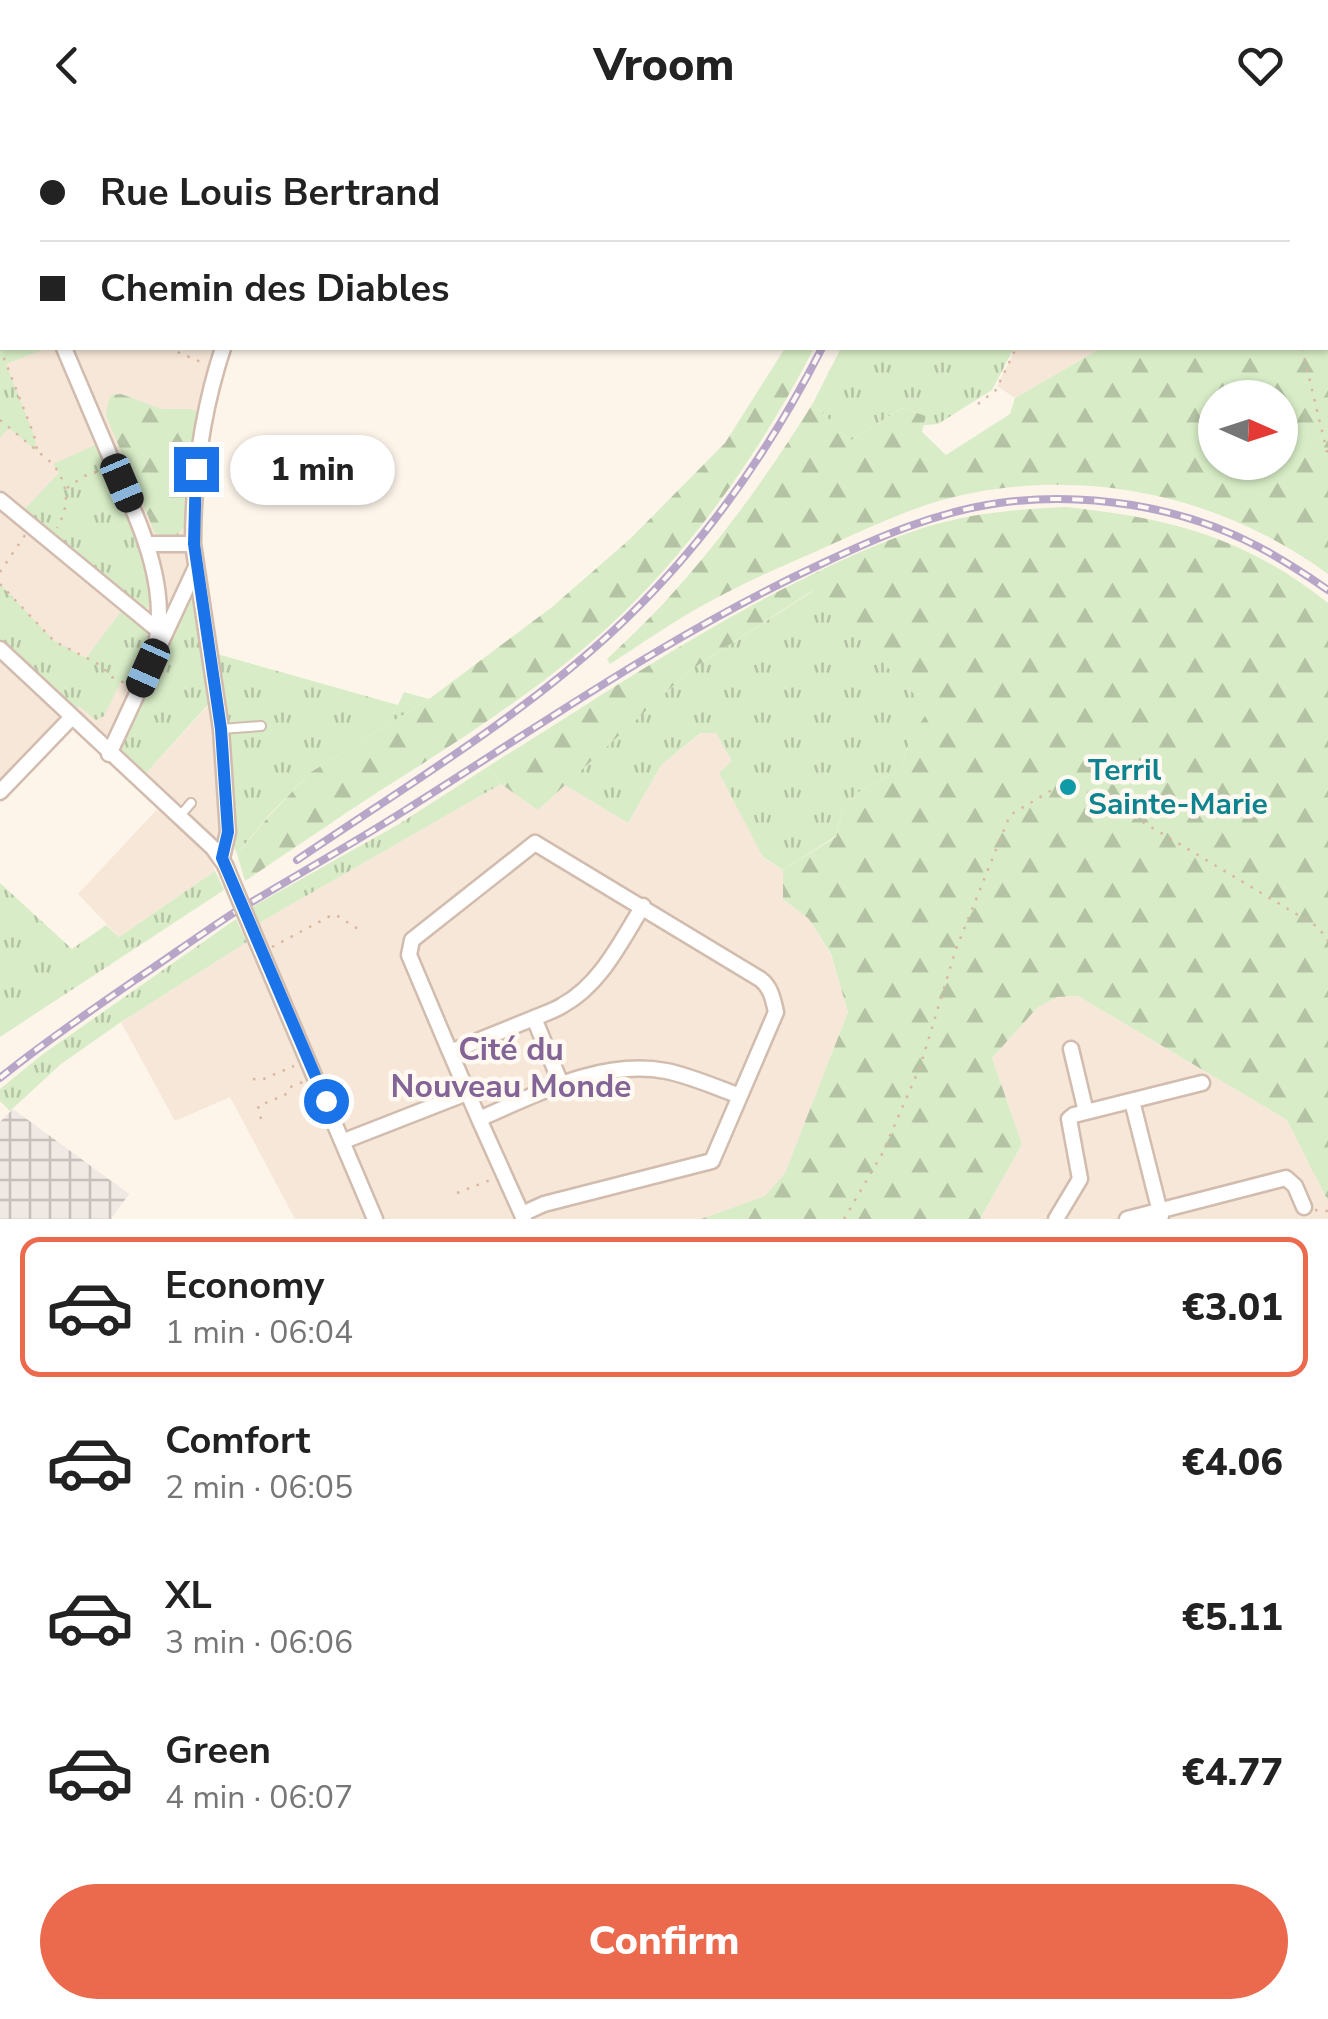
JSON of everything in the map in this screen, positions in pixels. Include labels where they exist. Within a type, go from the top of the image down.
[{"type":"street","points":[[65,350],[148,544],[159,631],[154,653]]},
{"type":"street","points":[[221,350],[206,406],[196,469],[194,544],[221,729],[228,832],[224,862]]},
{"type":"street","points":[[0,500],[159,631]]},
{"type":"street","points":[[148,544],[194,544]]},
{"type":"street","points":[[110,754],[196,566]]},
{"type":"street","points":[[0,649],[224,862],[375,1219]]},
{"type":"street","points":[[0,792],[72,717]]},
{"type":"street","points":[[535,844],[642,906],[767,984],[776,1012],[712,1162],[544,1204],[523,1216],[409,955],[412,940],[535,844]]},
{"type":"street","points":[[450,1052],[564,1005],[609,962],[642,906]]},
{"type":"street","points":[[534,1018],[562,1084]]},
{"type":"street","points":[[1072,1049],[1086,1112]]},
{"type":"street","points":[[479,1119],[562,1084],[613,1071],[646,1068],[686,1076],[740,1096]]},
{"type":"street","points":[[1061,1217],[1080,1179],[1069,1119],[1202,1083]]},
{"type":"street","points":[[344,1142],[467,1093]]},
{"type":"street","points":[[1132,1101],[1161,1215]]},
{"type":"street","points":[[1126,1219],[1161,1215],[1286,1178],[1295,1186],[1304,1207]]},
{"type":"lane","points":[[221,729],[261,726]]},
{"type":"lane","points":[[179,817],[191,803]]},
{"type":"path","points":[[1,350],[37,451]]},
{"type":"path","points":[[173,350],[216,369]]},
{"type":"path","points":[[978,404],[996,390],[1015,350]]},
{"type":"path","points":[[1302,350],[1328,456]]},
{"type":"path","points":[[0,420],[53,464],[66,488],[64,514],[49,540]]},
{"type":"path","points":[[66,488],[84,476],[114,466]]},
{"type":"path","points":[[0,572],[32,526]]},
{"type":"path","points":[[0,584],[54,641],[138,690]]},
{"type":"path","points":[[844,1219],[882,1154],[920,1068],[956,949],[1010,815],[1062,784],[1101,797],[1318,927],[1328,941]]},
{"type":"path","points":[[262,952],[332,915],[358,929]]},
{"type":"path","points":[[254,1079],[261,1080],[308,1060]]},
{"type":"path","points":[[261,1119],[258,1106],[315,1077]]},
{"type":"path","points":[[457,1193],[503,1175]]},
{"type":"shaded area","points":[[0,350],[222,350],[207,406],[196,566],[109,753],[72,717],[0,793]]},
{"type":"shaded area","points":[[1015,350],[1098,350],[1015,398],[997,386]]},
{"type":"shaded area","points":[[217,696],[222,858],[203,841],[215,871],[119,937],[78,894],[163,803],[139,781]]},
{"type":"shaded area","points":[[702,733],[717,733],[732,761],[762,857],[783,870],[783,899],[809,919],[831,955],[848,1012],[785,1173],[765,1196],[701,1219],[295,1219],[230,1097],[175,1121],[121,1022],[247,942],[259,923],[501,784],[538,810],[565,785],[628,823],[662,764]]},
{"type":"shaded area","points":[[1078,996],[1287,1120],[1328,1201],[1328,1219],[980,1219],[1022,1144],[992,1058],[1038,1007],[1057,997]]},
{"type":"shaded area","points":[[13,1109],[129,1194],[111,1219],[0,1219],[0,1122]]},
{"type":"green space","points":[[0,350],[42,350],[6,364],[37,451],[9,428],[0,438]]},
{"type":"green space","points":[[784,350],[813,350],[723,497],[668,565],[607,628],[525,695],[245,881],[237,854],[311,772],[429,699],[552,607],[630,539],[725,443]]},
{"type":"green space","points":[[840,350],[1013,350],[992,390],[938,424],[924,425],[926,416],[902,408],[850,441],[813,403]]},
{"type":"green space","points":[[1098,350],[1328,350],[1328,574],[1246,526],[1202,508],[1110,488],[1015,487],[947,499],[872,526],[714,599],[610,664],[607,659],[663,604],[724,532],[813,403],[850,441],[902,408],[926,416],[922,432],[946,455],[1010,414],[1015,398]]},
{"type":"green space","points":[[121,394],[161,409],[191,409],[203,422],[193,515],[178,535],[167,538],[155,533],[106,415],[112,395]]},
{"type":"green space","points":[[104,441],[148,551],[153,593],[147,608],[139,608],[19,515],[59,473],[53,464]]},
{"type":"green space","name":"Terril Sainte-Marie","points":[[1066,507],[1139,517],[1205,534],[1267,562],[1328,603],[1328,1201],[1287,1120],[1078,996],[1057,997],[1038,1007],[992,1058],[1022,1144],[980,1219],[701,1219],[765,1196],[785,1173],[848,1012],[831,954],[809,919],[783,899],[783,870],[836,837],[843,808],[860,791],[900,770],[910,740],[929,709],[812,591],[689,671],[538,810],[501,784],[489,766],[718,624],[843,560],[941,523],[994,513]]},
{"type":"green space","points":[[196,566],[210,652],[398,705],[404,692],[429,699],[311,772],[237,854],[228,832],[215,697],[139,781],[109,754],[137,690],[121,681],[104,716],[96,720],[79,706],[72,717],[0,649],[0,584],[54,641],[86,658],[125,606],[147,632],[145,666]]},
{"type":"green space","points":[[813,591],[930,710],[910,740],[900,770],[860,791],[843,808],[836,836],[783,870],[763,857],[719,773],[732,761],[716,733],[701,733],[662,764],[628,823],[565,785],[689,671]]},
{"type":"green space","points":[[489,766],[501,784],[259,923],[252,907],[399,824]]},
{"type":"green space","points":[[215,871],[224,890],[0,1037],[0,883],[72,949],[106,925],[119,937]]},
{"type":"green space","points":[[236,919],[247,942],[61,1064],[10,1111],[0,1101],[0,1089],[43,1054]]},
{"type":"railway","points":[[297,860],[537,695],[643,602],[729,500],[779,426],[821,350]]},
{"type":"railway","points":[[0,1078],[235,912],[609,681],[766,591],[908,527],[999,503],[1065,499],[1132,505],[1228,532],[1328,590]]},
{"type":"place","name":"Terril Sainte-Marie","points":[[1068,787]]},
{"type":"district","name":"Cité du Nouveau Monde","points":[[511,1068]]},
{"type":"route","points":[[196,469],[194,544],[221,729],[228,832],[222,858],[326,1101]]}]
